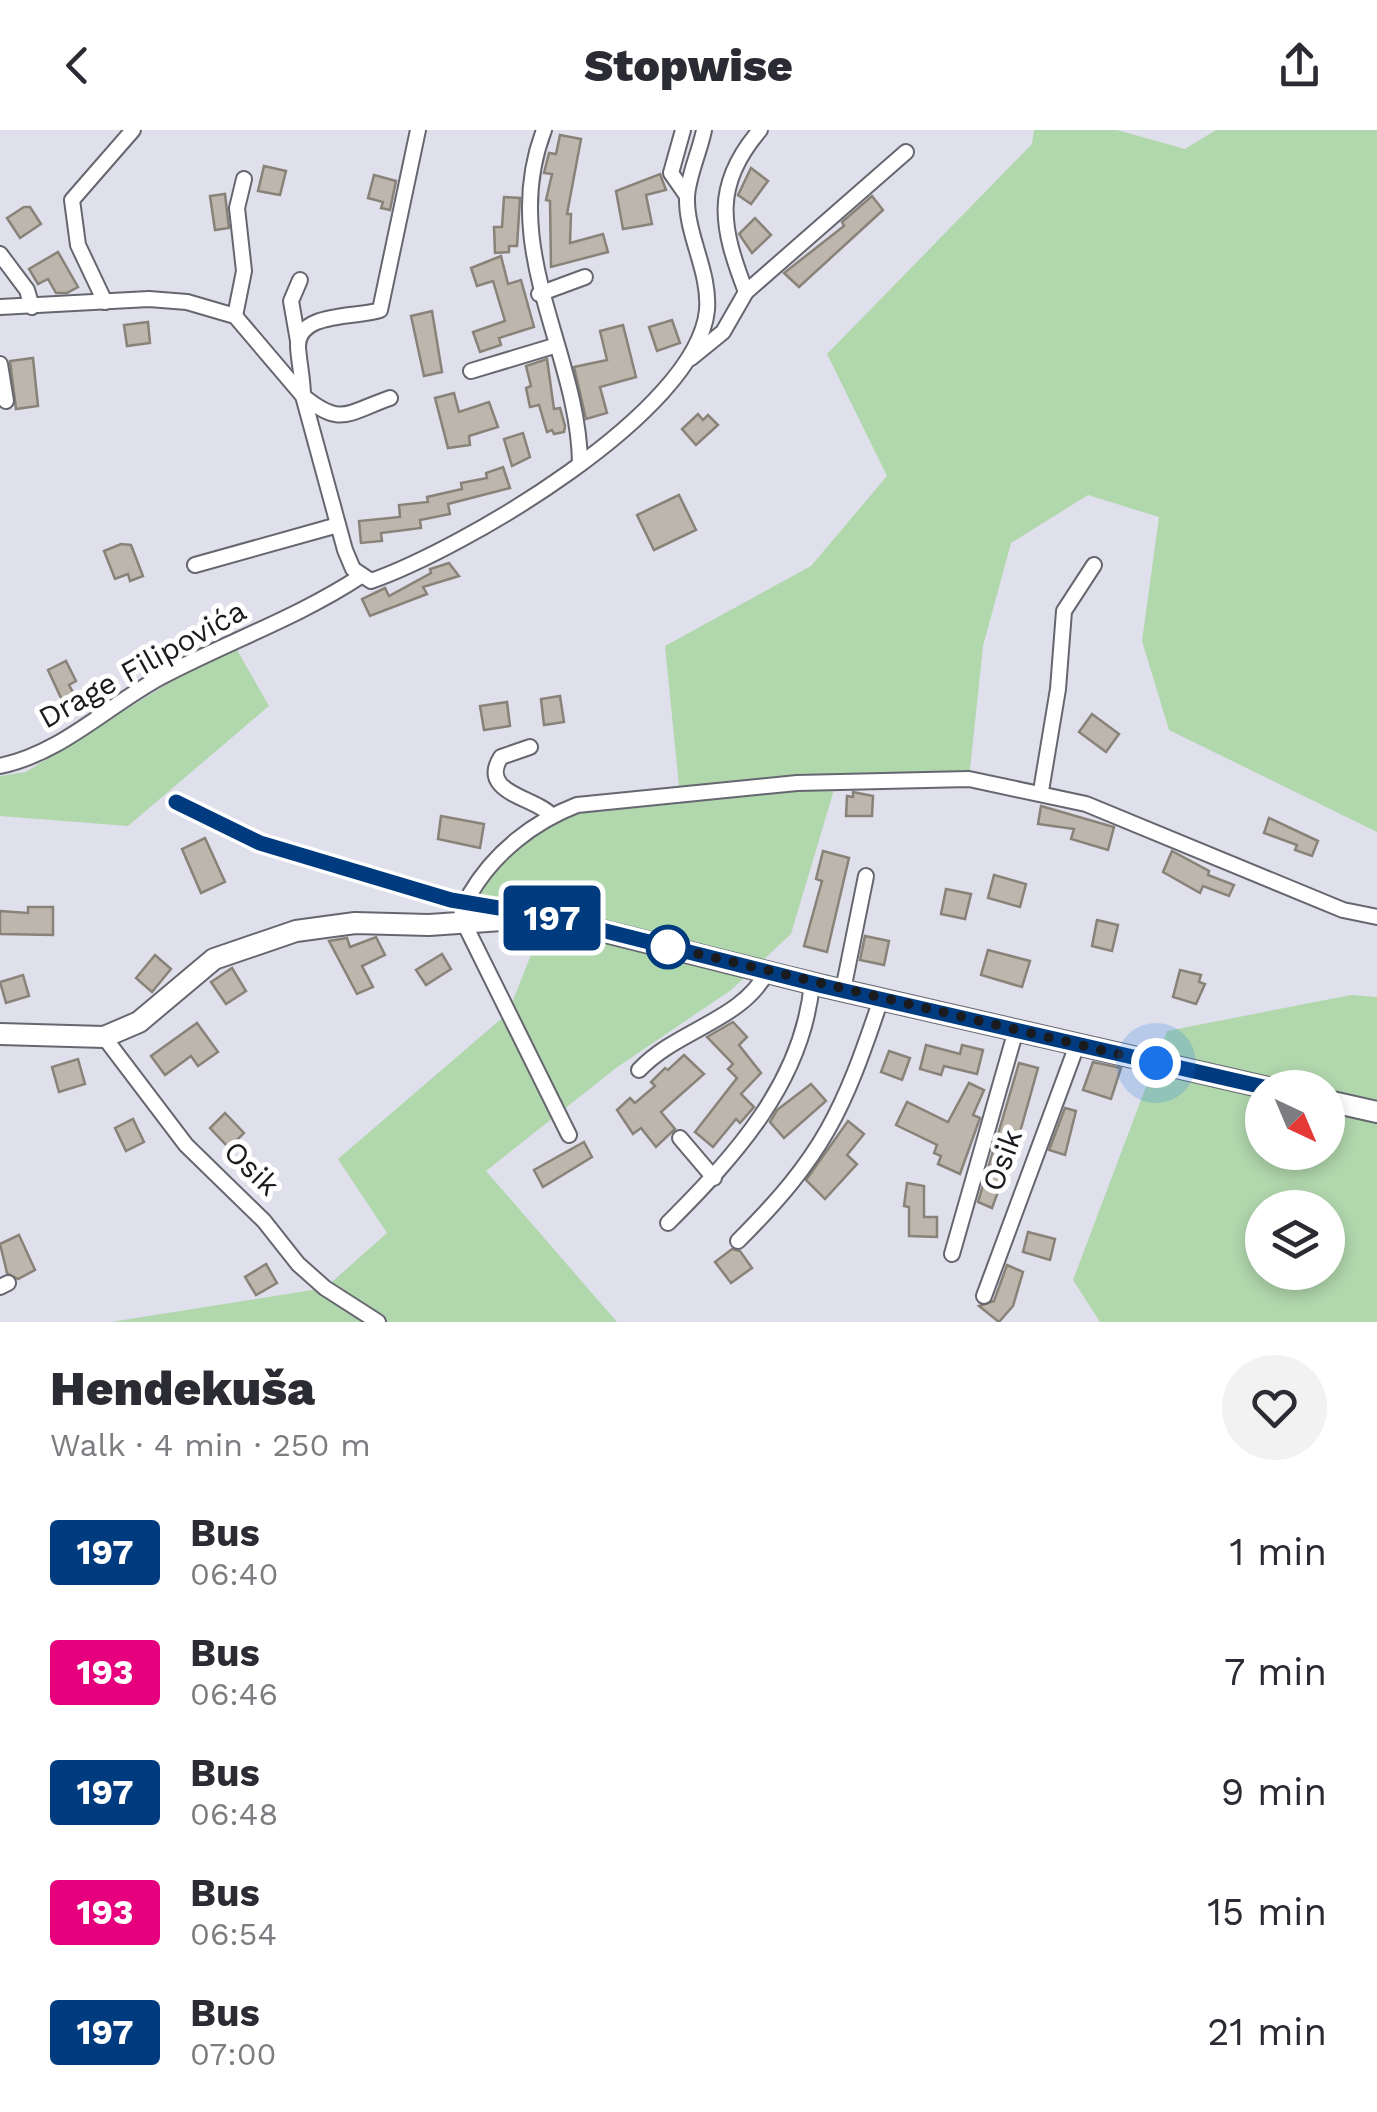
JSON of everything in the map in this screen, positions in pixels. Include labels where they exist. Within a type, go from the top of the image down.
[{"type":"main road","points":[[0,1034],[104,1037],[139,1022],[214,959],[296,932],[355,922],[460,924],[546,916],[881,1000],[1245,1083]]},
{"type":"main road","points":[[1345,1105],[1377,1112]]},
{"type":"street","points":[[105,302],[78,245],[72,200],[133,130]]},
{"type":"street","points":[[298,342],[302,334],[322,320],[380,310],[418,130]]},
{"type":"street","points":[[544,130],[532,210],[539,294],[579,442],[580,464]]},
{"type":"street","name":"Drage Filipovića","points":[[683,130],[671,173],[687,196],[705,278],[707,312],[690,358]]},
{"type":"street","name":"Drage Filipovića","points":[[687,196],[704,130]]},
{"type":"street","points":[[746,292],[725,229],[724,196],[736,158],[760,130]]},
{"type":"street","name":"Drage Filipovića","points":[[0,766],[26,760],[81,731],[153,682],[232,639],[326,600],[362,576],[371,581],[406,567],[580,464],[653,406],[690,358],[722,332],[746,292],[906,152]]},
{"type":"street","points":[[235,316],[244,271],[237,208],[244,179]]},
{"type":"street","points":[[0,254],[27,290],[32,306]]},
{"type":"street","points":[[539,294],[586,278]]},
{"type":"street","points":[[300,280],[291,301],[303,396],[338,525],[353,569],[362,576]]},
{"type":"street","points":[[0,306],[186,302],[235,316],[303,396],[332,417],[390,398]]},
{"type":"street","points":[[471,371],[554,346]]},
{"type":"street","points":[[0,364],[6,402]]},
{"type":"street","name":"Drage Filipovića","points":[[195,564],[338,525]]},
{"type":"street","points":[[1040,791],[1058,689],[1064,612],[1094,566]]},
{"type":"street","points":[[530,747],[501,757],[496,768],[498,781],[510,794],[551,815]]},
{"type":"street","points":[[569,1136],[460,924],[468,897],[495,860],[551,815],[577,805],[798,783],[970,778],[1040,791],[1169,835],[1342,910],[1377,917]]},
{"type":"street","points":[[176,802],[260,843],[451,900],[546,916]]},
{"type":"street","points":[[843,990],[866,876]]},
{"type":"street","points":[[639,1070],[660,1048],[757,992],[768,972]]},
{"type":"street","points":[[668,1223],[714,1178],[770,1106],[796,1054],[812,983]]},
{"type":"street","points":[[738,1241],[814,1159],[838,1117],[881,1000]]},
{"type":"street","name":"Osik","points":[[952,1254],[1016,1030]]},
{"type":"street","name":"Osik","points":[[104,1037],[186,1145],[264,1220],[298,1264],[325,1288],[378,1322]]},
{"type":"street","name":"Osik","points":[[984,1296],[1078,1044]]},
{"type":"street","points":[[680,1138],[714,1178]]},
{"type":"green space","points":[[1034,130],[1117,130],[1185,149],[1216,130],[1377,130],[1377,832],[1169,730],[1142,641],[1159,517],[1088,495],[1011,543],[983,646],[969,779],[836,783],[791,934],[731,990],[616,1068],[486,1171],[617,1322],[111,1322],[325,1288],[387,1233],[338,1159],[508,1013],[546,917],[468,897],[495,860],[551,815],[680,796],[665,646],[811,566],[887,476],[827,354],[1032,144]]},
{"type":"green space","points":[[233,643],[269,706],[128,826],[0,816],[0,776],[26,772]]},
{"type":"green space","points":[[1351,995],[1377,997],[1377,1322],[1100,1322],[1073,1280],[1167,1031]]},
{"type":"building","points":[[560,135],[581,139],[567,214],[571,214],[570,243],[603,234],[608,252],[551,267],[550,201],[546,200],[552,174],[544,173],[549,153],[556,154]]},
{"type":"building","points":[[264,166],[286,171],[280,195],[258,191]]},
{"type":"building","points":[[751,168],[768,181],[751,204],[738,195]]},
{"type":"building","points":[[660,174],[666,190],[646,195],[652,224],[623,229],[616,191]]},
{"type":"building","points":[[374,175],[396,181],[390,210],[381,208],[383,202],[368,198]]},
{"type":"building","points":[[225,194],[229,228],[215,230],[210,196]]},
{"type":"building","points":[[872,196],[883,210],[799,287],[784,273],[844,226],[842,222]]},
{"type":"building","points":[[504,197],[520,198],[517,246],[509,246],[509,252],[495,253],[494,227],[502,227]]},
{"type":"building","points":[[30,207],[41,224],[20,238],[7,218]]},
{"type":"building","points":[[755,218],[771,235],[752,253],[739,234]]},
{"type":"building","points":[[58,252],[78,287],[67,293],[56,293],[48,279],[38,284],[29,269]]},
{"type":"building","points":[[501,256],[508,284],[521,280],[534,327],[499,338],[501,345],[480,352],[473,332],[505,321],[493,281],[477,286],[471,268]]},
{"type":"building","points":[[432,311],[442,372],[424,376],[411,316]]},
{"type":"building","points":[[672,320],[680,343],[657,351],[649,327]]},
{"type":"building","points":[[148,322],[150,343],[127,346],[124,325]]},
{"type":"building","points":[[623,325],[636,377],[600,387],[607,413],[586,419],[574,367],[607,360],[600,331]]},
{"type":"building","points":[[33,358],[38,406],[16,409],[10,361]]},
{"type":"building","points":[[547,359],[554,409],[560,408],[565,426],[564,432],[554,434],[552,430],[547,432],[539,405],[530,407],[526,388],[531,386],[526,366]]},
{"type":"building","points":[[454,393],[459,412],[489,402],[498,427],[469,436],[470,445],[448,448],[435,398]]},
{"type":"building","points":[[698,414],[703,420],[708,415],[718,425],[696,445],[682,429]]},
{"type":"building","points":[[523,433],[530,457],[512,466],[504,439]]},
{"type":"building","points":[[503,467],[510,488],[448,504],[450,514],[420,520],[421,528],[381,533],[382,541],[361,543],[359,521],[400,517],[399,505],[428,502],[427,497],[462,489],[461,483],[487,478],[486,473]]},
{"type":"building","points":[[679,495],[696,530],[654,550],[637,515]]},
{"type":"building","points":[[121,544],[131,545],[143,576],[130,581],[128,574],[115,579],[104,551]]},
{"type":"building","points":[[449,563],[459,576],[423,587],[427,594],[370,616],[362,599],[385,588],[389,596],[431,573],[430,569]]},
{"type":"building","points":[[66,661],[76,681],[69,685],[74,694],[62,700],[48,670]]},
{"type":"building","points":[[560,696],[564,722],[544,725],[541,699]]},
{"type":"building","points":[[507,702],[510,726],[484,730],[480,706]]},
{"type":"building","points":[[1092,714],[1119,734],[1106,752],[1079,732]]},
{"type":"building","points":[[853,792],[873,796],[872,816],[846,816],[847,796],[853,797]]},
{"type":"building","points":[[1041,806],[1114,827],[1108,850],[1071,839],[1074,829],[1038,824]]},
{"type":"building","points":[[441,816],[484,824],[480,848],[438,839]]},
{"type":"building","points":[[1269,818],[1318,841],[1312,856],[1295,850],[1297,845],[1264,833]]},
{"type":"building","points":[[205,838],[225,882],[201,893],[182,849]]},
{"type":"building","points":[[823,851],[849,858],[827,952],[804,946],[822,881],[816,879]]},
{"type":"building","points":[[1172,851],[1209,871],[1208,875],[1234,885],[1229,896],[1203,886],[1200,893],[1163,872]]},
{"type":"building","points":[[994,875],[1026,884],[1020,907],[988,898]]},
{"type":"building","points":[[946,889],[971,894],[965,919],[941,914]]},
{"type":"building","points":[[28,907],[53,907],[53,935],[0,934],[0,911],[28,913]]},
{"type":"building","points":[[1097,920],[1118,925],[1112,951],[1092,946]]},
{"type":"building","points":[[865,936],[889,941],[884,965],[860,960]]},
{"type":"building","points":[[376,937],[385,955],[362,966],[373,987],[357,994],[329,941],[347,938],[350,947]]},
{"type":"building","points":[[988,950],[1030,961],[1022,987],[981,975]]},
{"type":"building","points":[[442,954],[451,969],[426,985],[416,970]]},
{"type":"building","points":[[155,955],[171,969],[152,992],[136,978]]},
{"type":"building","points":[[232,968],[246,991],[226,1004],[211,982]]},
{"type":"building","points":[[1180,970],[1201,975],[1199,982],[1205,984],[1196,1004],[1173,997]]},
{"type":"building","points":[[23,975],[29,996],[6,1003],[0,982]]},
{"type":"building","points":[[733,1022],[747,1037],[739,1045],[761,1073],[741,1094],[754,1107],[740,1123],[736,1119],[713,1147],[695,1132],[737,1078],[728,1069],[733,1064],[707,1037]]},
{"type":"building","points":[[197,1023],[218,1052],[198,1066],[191,1056],[165,1075],[151,1056]]},
{"type":"building","points":[[926,1045],[960,1054],[962,1045],[983,1050],[977,1074],[944,1066],[941,1075],[920,1069]]},
{"type":"building","points":[[889,1051],[910,1058],[902,1080],[881,1072]]},
{"type":"building","points":[[684,1055],[704,1074],[661,1112],[675,1129],[656,1147],[641,1128],[633,1134],[617,1110],[630,1098],[635,1103],[655,1086],[651,1082],[665,1068],[668,1070]]},
{"type":"building","points":[[78,1059],[85,1084],[59,1092],[52,1067]]},
{"type":"building","points":[[1093,1062],[1121,1068],[1111,1099],[1083,1090]]},
{"type":"building","points":[[1019,1063],[1038,1068],[1006,1182],[1002,1181],[992,1208],[978,1202]]},
{"type":"building","points":[[969,1083],[984,1090],[973,1115],[980,1118],[960,1174],[938,1164],[941,1156],[934,1153],[937,1145],[896,1125],[907,1102],[948,1122]]},
{"type":"building","points":[[811,1084],[826,1101],[784,1138],[770,1122],[777,1110]]},
{"type":"building","points":[[1065,1108],[1076,1111],[1065,1155],[1049,1150]]},
{"type":"building","points":[[225,1113],[244,1133],[229,1148],[210,1128]]},
{"type":"building","points":[[133,1119],[144,1142],[126,1151],[115,1128]]},
{"type":"building","points":[[848,1121],[864,1134],[847,1155],[857,1164],[825,1199],[806,1180]]},
{"type":"building","points":[[584,1142],[592,1157],[543,1187],[534,1170]]},
{"type":"building","points":[[907,1183],[924,1186],[924,1217],[937,1217],[937,1237],[909,1236],[909,1207],[904,1206]]},
{"type":"building","points":[[1028,1232],[1055,1239],[1050,1260],[1023,1252]]},
{"type":"building","points":[[19,1235],[35,1270],[18,1279],[7,1273],[0,1244]]},
{"type":"building","points":[[732,1249],[740,1251],[752,1268],[731,1283],[715,1262]]},
{"type":"building","points":[[266,1264],[277,1283],[256,1295],[245,1277]]},
{"type":"building","points":[[1007,1265],[1023,1272],[1013,1306],[999,1322],[979,1306],[994,1301]]},
{"type":"bus line","name":"197","points":[[176,802],[260,843],[360,876],[451,900],[546,916],[823,986],[1245,1083]]},
{"type":"route","points":[[668,947],[657,944],[1156,1063]]}]
